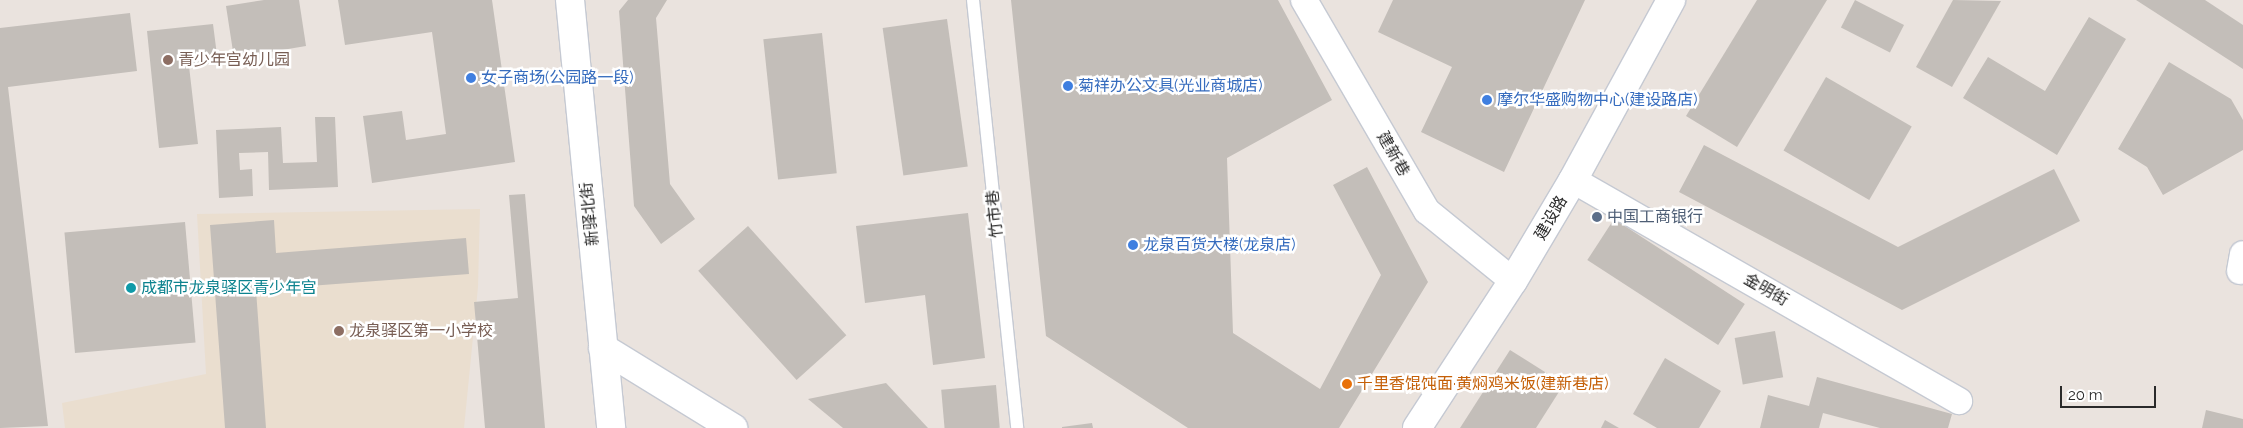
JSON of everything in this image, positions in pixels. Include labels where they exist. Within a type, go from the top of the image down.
[{"type":"street","name":"新驿北街","points":[[570,0],[611,428]]},
{"type":"street","name":"建新巷","points":[[1304,0],[1427,212],[1514,281]]},
{"type":"street","name":"建设路","points":[[1417,428],[1514,281],[1573,180],[1672,0]]},
{"type":"street","name":"金明街","points":[[1573,180],[1959,400]]},
{"type":"street","points":[[603,348],[733,428]]},
{"type":"lane","name":"竹市巷","points":[[973,0],[1017,428]]},
{"type":"shaded area","name":"龙泉驿区第一小学校","points":[[480,209],[478,287],[464,428],[65,428],[62,403],[206,374],[197,214]]},
{"type":"building","points":[[264,0],[299,0],[306,46],[234,58],[226,6]]},
{"type":"building","name":"女子商场(公园路一段)","points":[[338,0],[492,0],[515,162],[372,183],[363,116],[402,111],[406,140],[446,134],[432,32],[345,45]]},
{"type":"building","points":[[628,0],[667,0],[656,18],[670,184],[695,219],[661,244],[634,206],[619,11]]},
{"type":"building","name":"龙泉百货大楼(龙泉店)","points":[[1011,0],[1278,0],[1332,100],[1227,158],[1233,333],[1320,389],[1381,275],[1333,185],[1367,167],[1428,282],[1339,428],[1188,428],[1046,336]]},
{"type":"building","name":"摩尔华盛购物中心(建设路店)","points":[[1393,0],[1585,0],[1504,172],[1421,132],[1452,67],[1378,32]]},
{"type":"building","points":[[1757,0],[1827,0],[1737,147],[1686,116]]},
{"type":"building","points":[[1855,0],[1904,25],[1890,53],[1841,28]]},
{"type":"building","points":[[1953,0],[2001,1],[1952,87],[1916,67]]},
{"type":"building","points":[[2136,0],[2205,0],[2243,25],[2243,69]]},
{"type":"building","points":[[130,13],[137,71],[8,87],[48,426],[0,428],[0,28]]},
{"type":"building","points":[[2089,17],[2126,39],[2057,155],[1963,98],[1988,57],[2045,91]]},
{"type":"building","points":[[947,19],[968,167],[903,176],[883,28]]},
{"type":"building","points":[[213,24],[218,63],[189,66],[198,144],[159,148],[147,31]]},
{"type":"building","points":[[822,33],[837,173],[778,179],[763,39]]},
{"type":"building","points":[[2169,62],[2231,99],[2243,120],[2243,150],[2163,195],[2147,167],[2118,149]]},
{"type":"building","points":[[1826,77],[1912,126],[1869,200],[1784,151]]},
{"type":"building","points":[[315,117],[335,117],[338,187],[269,190],[268,152],[239,153],[240,170],[252,169],[253,196],[219,198],[216,130],[281,127],[283,163],[317,162]]},
{"type":"building","points":[[1704,145],[1898,247],[2054,169],[2080,221],[1902,310],[1679,192]]},
{"type":"building","points":[[525,194],[545,428],[485,428],[474,302],[518,298],[509,195]]},
{"type":"building","points":[[968,213],[985,358],[933,365],[925,295],[865,303],[856,226]]},
{"type":"building","points":[[1614,219],[1745,304],[1718,345],[1587,260]]},
{"type":"building","points":[[274,220],[276,253],[466,238],[469,274],[256,290],[266,428],[225,428],[210,225]]},
{"type":"building","name":"成都市龙泉驿区青少年宫","points":[[185,222],[196,343],[75,353],[64,233]]},
{"type":"building","points":[[748,226],[846,335],[797,380],[698,271]]},
{"type":"building","points":[[1775,331],[1783,377],[1743,384],[1735,338]]},
{"type":"building","points":[[1510,350],[1564,384],[1536,428],[1460,428]]},
{"type":"building","points":[[1665,358],[1721,391],[1699,428],[1657,428],[1633,414]]},
{"type":"building","points":[[1817,377],[1952,414],[1948,428],[1880,428],[1823,413],[1819,428],[1760,428],[1768,395],[1809,406]]},
{"type":"building","points":[[886,383],[928,428],[843,428],[808,399]]},
{"type":"building","points":[[996,385],[1000,428],[945,428],[941,390]]},
{"type":"building","points":[[2206,410],[2243,419],[2243,428],[2202,428]]},
{"type":"building","points":[[1605,420],[1619,428],[1601,428]]},
{"type":"building","points":[[1092,423],[1093,428],[1062,428],[1062,427]]},
{"type":"place","name":"青少年宫幼儿园","points":[[168,60]]},
{"type":"place","name":"女子商场(公园路一段)","points":[[471,78]]},
{"type":"place","name":"菊祥办公文具(光业商城店)","points":[[1068,86]]},
{"type":"place","name":"摩尔华盛购物中心(建设路店)","points":[[1487,100]]},
{"type":"place","name":"中国工商银行","points":[[1597,217]]},
{"type":"place","name":"龙泉百货大楼(龙泉店)","points":[[1133,245]]},
{"type":"place","name":"成都市龙泉驿区青少年宫","points":[[131,288]]},
{"type":"place","name":"龙泉驿区第一小学校","points":[[339,331]]},
{"type":"place","name":"千里香馄饨面·黄焖鸡米饭(建新巷店)","points":[[1347,384]]}]
